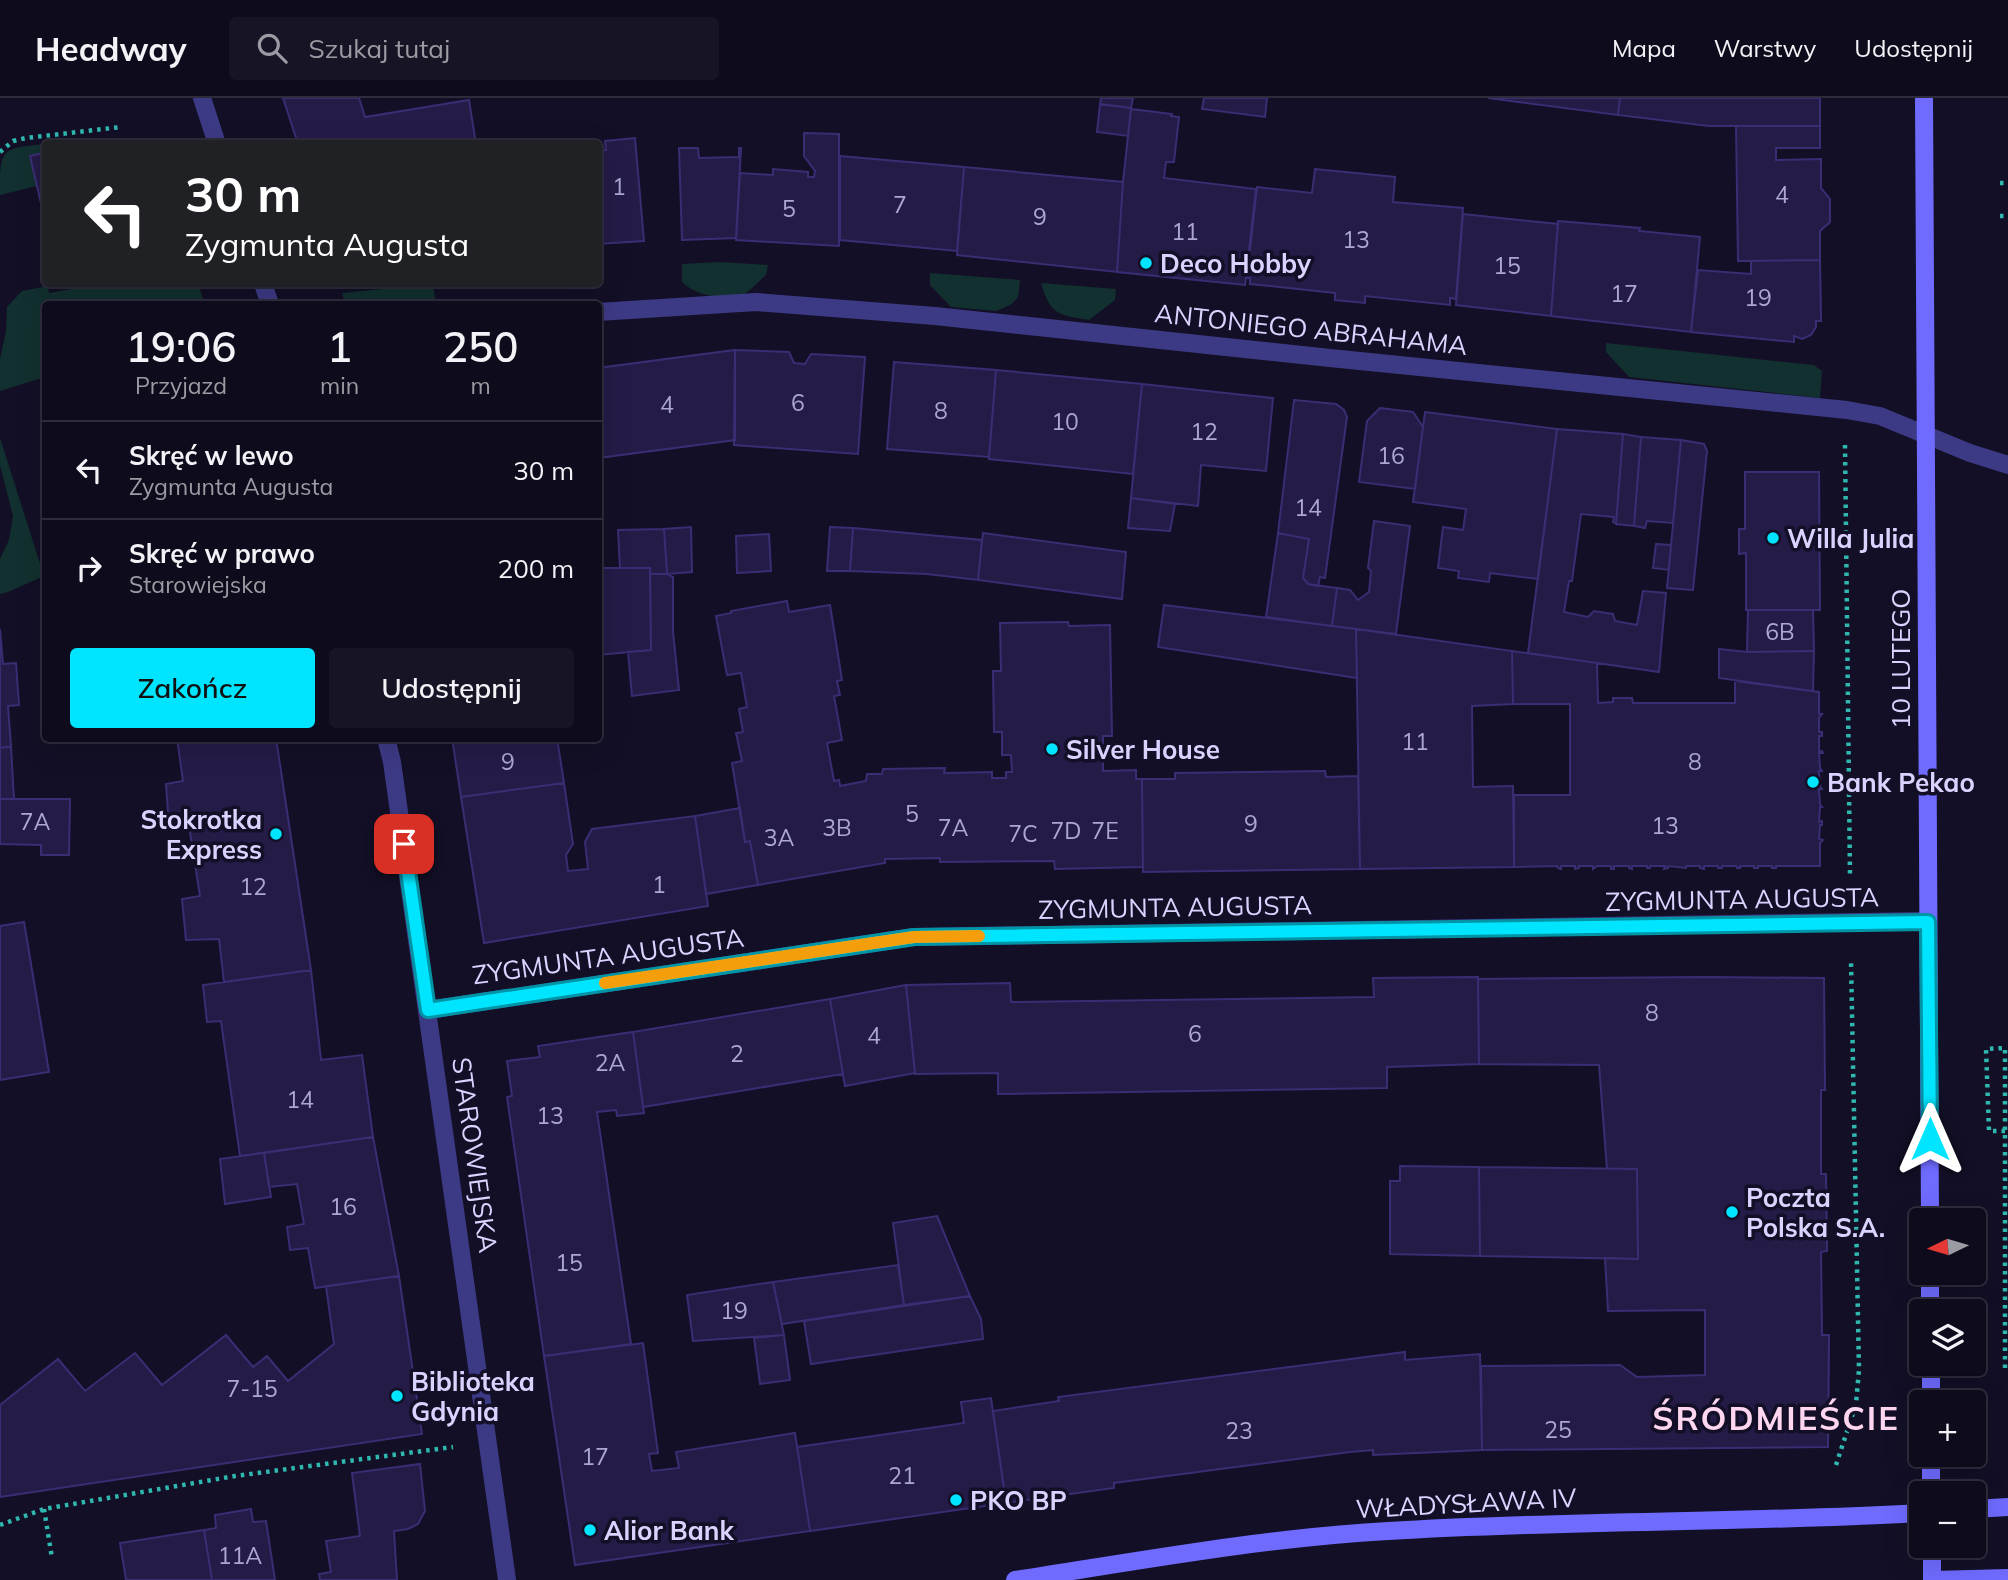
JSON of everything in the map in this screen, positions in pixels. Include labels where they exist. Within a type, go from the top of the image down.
[{"type":"street","points":[[202,98],[216,140]]},
{"type":"street","name":"10 LUTEGO","points":[[1924,98],[1930,1208]]},
{"type":"street","name":"ANTONIEGO ABRAHAMA","points":[[602,312],[755,302],[935,316],[1847,410],[1880,416],[1970,453],[2008,465]]},
{"type":"street","name":"STAROWIEJSKA","points":[[388,742],[507,1580]]},
{"type":"street","name":"ZYGMUNTA AUGUSTA","points":[[428,1010],[914,937],[1928,922]]},
{"type":"street","points":[[1986,1508],[2008,1507]]},
{"type":"street","name":"WŁADYSŁAWA IV","points":[[1016,1580],[1286,1539],[1387,1531],[1909,1514]]},
{"type":"street","points":[[1932,1558],[1933,1580],[2008,1578]]},
{"type":"path","points":[[0,152],[13,141],[26,138],[121,127]]},
{"type":"path","points":[[2000,183],[2008,183]]},
{"type":"path","points":[[2000,216],[2008,216]]},
{"type":"path","points":[[1845,444],[1850,875]]},
{"type":"path","points":[[1836,1465],[1856,1404],[1859,1370],[1851,961]]},
{"type":"path","points":[[2005,1130],[1989,1131],[1986,1049],[2005,1048],[2005,1130],[2005,1369],[2008,1369]]},
{"type":"path","points":[[0,1525],[44,1509],[235,1476],[488,1442]]},
{"type":"path","points":[[44,1509],[52,1558]]},
{"type":"green space","points":[[42,144],[42,153],[30,156],[37,186],[0,195],[2,160],[11,150]]},
{"type":"green space","points":[[720,262],[768,265],[766,275],[740,296],[709,295],[682,282],[682,264]]},
{"type":"green space","points":[[930,273],[1020,280],[1018,297],[1012,304],[996,311],[951,307],[930,285]]},
{"type":"green space","points":[[1041,283],[1116,289],[1115,300],[1089,320],[1070,317],[1052,307]]},
{"type":"green space","points":[[48,287],[49,293],[82,287],[199,287],[204,301],[42,301],[42,378],[0,391],[0,359],[6,331],[7,307],[22,291]]},
{"type":"green space","points":[[433,287],[436,301],[344,301],[342,293]]},
{"type":"green space","points":[[1606,343],[1814,365],[1822,371],[1820,398],[1629,377],[1606,352]]},
{"type":"green space","points":[[0,438],[42,577],[0,594],[0,559],[9,540],[13,516],[0,465]]},
{"type":"building","points":[[283,98],[359,98],[365,117],[469,100],[475,140],[297,140]]},
{"type":"building","points":[[1101,98],[1133,98],[1131,108],[1100,104]]},
{"type":"building","points":[[1204,98],[1267,98],[1265,117],[1202,109]]},
{"type":"building","points":[[1488,98],[1620,98],[1618,115]]},
{"type":"building","points":[[1620,98],[1820,98],[1820,126],[1709,126],[1618,115]]},
{"type":"building","points":[[1100,104],[1131,108],[1128,136],[1097,132]]},
{"type":"building","points":[[1131,109],[1179,117],[1174,162],[1166,162],[1164,178],[1256,189],[1245,285],[1117,272]]},
{"type":"building","points":[[1736,126],[1820,126],[1820,148],[1776,148],[1776,160],[1821,159],[1821,188],[1830,199],[1830,222],[1820,231],[1820,260],[1738,261]]},
{"type":"building","points":[[804,133],[839,134],[839,246],[736,240],[740,173],[773,175],[773,169],[808,172],[808,177],[814,177],[815,171],[804,156]]},
{"type":"building","points":[[635,138],[644,241],[602,244],[602,150],[606,150],[605,141]]},
{"type":"building","points":[[679,148],[698,148],[699,158],[739,157],[741,148],[736,238],[682,240]]},
{"type":"building","points":[[42,153],[42,208],[30,156]]},
{"type":"building","points":[[840,156],[964,167],[957,251],[840,240]]},
{"type":"building","points":[[964,167],[1123,182],[1117,272],[957,255]]},
{"type":"building","points":[[1315,169],[1395,177],[1393,202],[1463,208],[1456,299],[1450,298],[1450,305],[1365,296],[1365,303],[1335,300],[1335,293],[1250,284],[1250,278],[1247,277],[1257,187],[1312,193]]},
{"type":"building","points":[[1463,214],[1558,224],[1551,316],[1456,305]]},
{"type":"building","points":[[1558,221],[1640,228],[1639,231],[1700,237],[1691,332],[1551,316]]},
{"type":"building","points":[[1820,260],[1821,321],[1816,321],[1811,335],[1802,339],[1794,336],[1794,342],[1691,332],[1698,270],[1751,274],[1751,261]]},
{"type":"building","points":[[735,350],[789,352],[794,363],[805,364],[811,354],[865,357],[858,454],[734,445]]},
{"type":"building","points":[[735,350],[735,440],[602,457],[602,367]]},
{"type":"building","points":[[894,362],[996,370],[989,457],[887,449]]},
{"type":"building","points":[[996,370],[1142,384],[1133,474],[989,459]]},
{"type":"building","points":[[1142,384],[1273,398],[1266,471],[1201,465],[1198,506],[1131,498]]},
{"type":"building","points":[[1294,400],[1336,404],[1344,410],[1347,417],[1325,578],[1320,577],[1318,586],[1308,584],[1303,578],[1309,539],[1278,533]]},
{"type":"building","points":[[1380,408],[1413,412],[1423,427],[1415,489],[1359,482],[1367,421]]},
{"type":"building","points":[[1425,412],[1557,429],[1538,579],[1490,573],[1489,582],[1458,578],[1459,571],[1438,568],[1443,527],[1463,530],[1466,509],[1413,502]]},
{"type":"building","points":[[1557,429],[1623,434],[1616,524],[1613,522],[1614,517],[1581,514],[1572,581],[1569,581],[1564,612],[1588,617],[1594,611],[1613,614],[1615,621],[1637,625],[1643,591],[1666,593],[1659,672],[1528,653]]},
{"type":"building","points":[[1623,434],[1641,437],[1634,526],[1616,524]]},
{"type":"building","points":[[1641,437],[1681,440],[1673,523],[1647,521],[1645,528],[1634,526]]},
{"type":"building","points":[[1681,440],[1704,444],[1707,451],[1693,590],[1667,588]]},
{"type":"building","points":[[1745,472],[1819,472],[1820,610],[1746,610],[1746,553],[1739,554],[1739,529],[1745,529]]},
{"type":"building","points":[[1131,498],[1175,504],[1170,531],[1128,528]]},
{"type":"building","points":[[1374,521],[1410,526],[1396,634],[1332,626],[1337,588],[1350,590],[1358,600],[1369,592],[1371,571],[1368,568]]},
{"type":"building","points":[[691,527],[692,572],[667,574],[664,529]]},
{"type":"building","points":[[830,527],[853,528],[850,571],[827,571]]},
{"type":"building","points":[[853,528],[982,540],[978,580],[927,574],[850,571]]},
{"type":"building","points":[[664,529],[667,574],[650,574],[650,568],[620,568],[618,530]]},
{"type":"building","points":[[983,533],[1126,552],[1122,599],[978,580]]},
{"type":"building","points":[[1278,533],[1309,539],[1303,578],[1308,584],[1337,588],[1332,626],[1266,617]]},
{"type":"building","points":[[769,534],[771,571],[737,573],[736,536]]},
{"type":"building","points":[[1656,544],[1671,545],[1669,570],[1653,568]]},
{"type":"building","points":[[602,568],[650,568],[651,650],[602,655]]},
{"type":"building","points":[[650,574],[667,574],[673,577],[673,632],[679,690],[632,696],[628,652],[651,650]]},
{"type":"building","name":"Silver House","points":[[787,601],[789,612],[830,605],[842,680],[837,681],[840,695],[834,696],[842,740],[827,743],[834,781],[839,780],[840,786],[866,781],[867,774],[882,774],[883,769],[945,768],[944,773],[992,772],[992,778],[1006,778],[1006,772],[1012,772],[1011,755],[1002,755],[1002,732],[994,732],[993,671],[1001,671],[1000,623],[1068,622],[1069,626],[1110,625],[1112,736],[1103,736],[1103,771],[1136,770],[1136,779],[1142,779],[1143,867],[1055,869],[1054,861],[940,862],[940,858],[885,859],[885,863],[758,885],[750,841],[745,842],[732,763],[742,761],[736,733],[743,732],[739,709],[747,707],[741,673],[727,675],[716,616]]},
{"type":"building","points":[[1164,605],[1356,629],[1357,678],[1158,647]]},
{"type":"building","points":[[1748,610],[1813,610],[1814,651],[1747,652]]},
{"type":"building","points":[[0,629],[3,664],[16,663],[19,705],[8,706],[11,746],[0,748]]},
{"type":"building","points":[[1356,629],[1512,651],[1513,704],[1472,706],[1473,787],[1513,786],[1514,867],[1360,869]]},
{"type":"building","points":[[1719,649],[1747,652],[1814,651],[1813,691],[1719,678]]},
{"type":"building","points":[[1512,651],[1597,663],[1598,703],[1613,702],[1613,698],[1632,698],[1633,703],[1735,703],[1735,681],[1819,692],[1819,714],[1822,714],[1819,718],[1819,732],[1822,732],[1822,736],[1819,736],[1819,751],[1823,753],[1819,753],[1822,807],[1819,822],[1822,821],[1822,825],[1819,839],[1823,840],[1820,843],[1820,866],[1704,866],[1704,869],[1700,866],[1668,866],[1664,869],[1665,866],[1632,866],[1632,869],[1629,866],[1614,866],[1614,869],[1611,869],[1611,866],[1597,866],[1593,869],[1593,866],[1579,866],[1575,869],[1575,866],[1561,866],[1561,869],[1557,866],[1514,867],[1514,795],[1570,795],[1570,704],[1513,704]]},
{"type":"building","points":[[178,742],[277,742],[311,970],[224,982],[219,939],[186,940],[182,899],[200,896],[189,826],[169,827],[166,784],[183,781]]},
{"type":"building","points":[[453,742],[558,742],[564,783],[461,797]]},
{"type":"building","points":[[11,746],[14,799],[0,799],[0,748]]},
{"type":"building","points":[[1325,771],[1326,777],[1358,776],[1360,869],[1143,872],[1142,779],[1175,779],[1175,773]]},
{"type":"building","points":[[564,783],[573,844],[566,855],[568,871],[588,869],[585,842],[592,829],[695,816],[708,906],[484,943],[461,797]]},
{"type":"building","points":[[0,799],[70,799],[69,855],[41,855],[41,845],[0,844]]},
{"type":"building","points":[[740,808],[745,842],[750,841],[758,885],[706,894],[695,816]]},
{"type":"building","points":[[24,922],[49,1072],[0,1080],[0,926]]},
{"type":"building","points":[[311,970],[321,1060],[362,1055],[373,1137],[240,1156],[221,1021],[207,1022],[203,985]]},
{"type":"building","points":[[1478,977],[1479,1064],[1387,1067],[1387,1088],[998,1094],[998,1073],[915,1074],[906,985],[1010,983],[1011,1002],[1374,997],[1373,978]]},
{"type":"building","name":"Poczta Polska S.A.","points":[[1824,978],[1825,1090],[1821,1090],[1821,1174],[1826,1174],[1827,1251],[1821,1252],[1822,1335],[1829,1335],[1828,1447],[1482,1450],[1481,1366],[1620,1365],[1637,1377],[1705,1375],[1705,1310],[1608,1311],[1605,1258],[1638,1259],[1637,1169],[1607,1169],[1599,1065],[1479,1064],[1478,979]]},
{"type":"building","points":[[906,985],[915,1073],[845,1086],[830,999]]},
{"type":"building","points":[[830,999],[843,1074],[643,1107],[633,1032]]},
{"type":"building","points":[[633,1032],[644,1113],[617,1116],[616,1110],[597,1112],[631,1344],[544,1356],[507,1097],[512,1096],[507,1061],[540,1057],[538,1046]]},
{"type":"building","points":[[373,1137],[399,1276],[315,1288],[308,1248],[290,1250],[287,1227],[304,1224],[297,1184],[269,1187],[264,1153]]},
{"type":"building","points":[[264,1153],[271,1197],[225,1204],[220,1159]]},
{"type":"building","points":[[1400,1166],[1479,1167],[1480,1256],[1390,1254],[1390,1181],[1400,1181]]},
{"type":"building","points":[[1479,1167],[1637,1169],[1638,1259],[1480,1256]]},
{"type":"building","points":[[937,1216],[970,1296],[904,1305],[893,1223]]},
{"type":"building","points":[[898,1265],[904,1305],[782,1324],[773,1282]]},
{"type":"building","points":[[399,1276],[422,1434],[0,1497],[0,1405],[58,1359],[85,1391],[135,1353],[162,1385],[226,1335],[253,1367],[267,1356],[288,1381],[334,1344],[326,1286]]},
{"type":"building","points":[[773,1282],[784,1335],[693,1341],[687,1295]]},
{"type":"building","points":[[970,1296],[981,1319],[983,1339],[811,1364],[804,1321]]},
{"type":"building","points":[[784,1335],[790,1380],[760,1384],[754,1338]]},
{"type":"building","points":[[643,1343],[658,1453],[649,1454],[652,1471],[679,1468],[676,1452],[795,1433],[810,1531],[575,1565],[544,1356]]},
{"type":"building","points":[[1405,1352],[1405,1360],[1480,1354],[1482,1450],[1373,1455],[1373,1450],[1350,1452],[1114,1483],[1114,1488],[1006,1503],[993,1411],[1059,1401],[1058,1397]]},
{"type":"building","points":[[991,1398],[1006,1503],[810,1531],[797,1447],[964,1423],[961,1402]]},
{"type":"building","points":[[420,1464],[425,1511],[418,1524],[394,1531],[397,1580],[320,1580],[319,1574],[331,1572],[326,1541],[360,1536],[352,1473]]},
{"type":"building","points":[[251,1509],[253,1522],[266,1521],[275,1580],[212,1580],[204,1530],[216,1528],[215,1515]]},
{"type":"building","points":[[204,1530],[212,1580],[126,1580],[120,1543]]},
{"type":"slow traffic","points":[[605,983],[914,937],[979,936]]},
{"type":"place","name":"Deco Hobby","points":[[1146,263]]},
{"type":"place","name":"Willa Julia","points":[[1773,538]]},
{"type":"place","name":"Silver House","points":[[1052,749]]},
{"type":"place","name":"Bank Pekao","points":[[1813,782]]},
{"type":"place","name":"Stokrotka Express","points":[[276,834]]},
{"type":"place","name":"Poczta Polska S.A.","points":[[1732,1212]]},
{"type":"place","name":"Biblioteka Gdynia","points":[[397,1396]]},
{"type":"place","name":"PKO BP","points":[[956,1500]]},
{"type":"place","name":"Alior Bank","points":[[590,1530]]},
{"type":"district","name":"ŚRÓDMIEŚCIE","points":[[1776,1417]]},
{"type":"route","points":[[404,844],[428,1010],[914,937],[1928,922],[1930,1139]]}]
